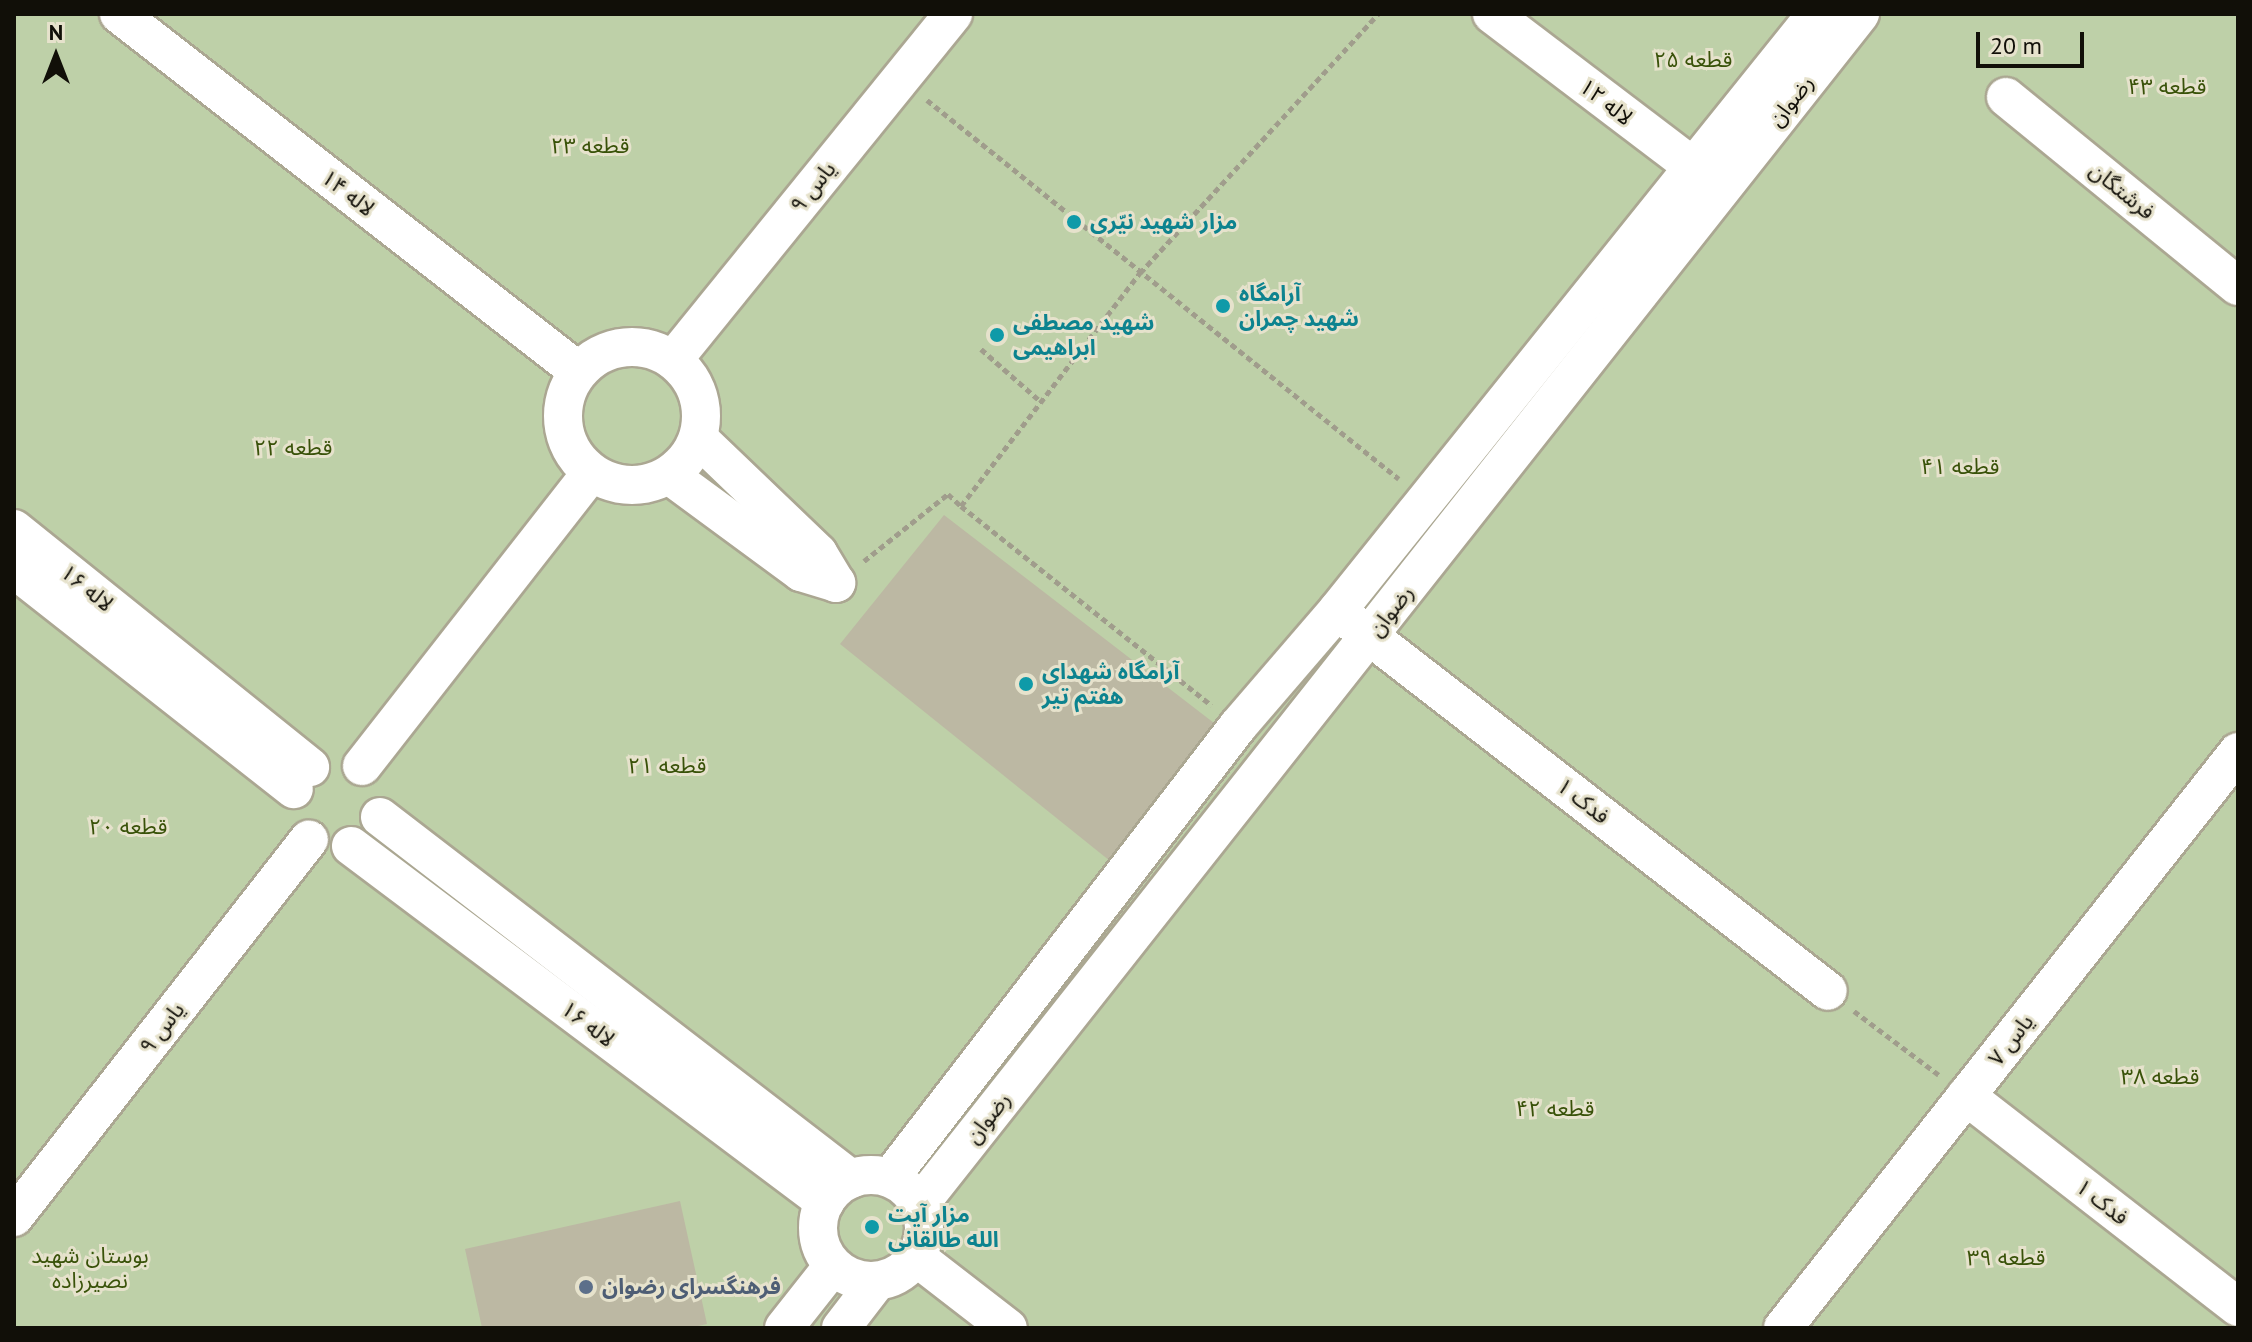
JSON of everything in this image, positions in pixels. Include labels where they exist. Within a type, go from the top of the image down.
[{"type":"lane","name":"لاله ۱۴","points":[[119,14],[578,371]]},
{"type":"lane","name":"یاس ۹","points":[[673,360],[953,14]]},
{"type":"lane","name":"لاله ۱۲","points":[[1492,14],[1708,179]]},
{"type":"lane","name":"رضوان","points":[[919,1205],[1370,637],[1708,179],[1816,14]]},
{"type":"lane","name":"رضوان","points":[[890,1178],[1238,726],[1337,611],[1425,499],[1708,179],[1860,14]]},
{"type":"lane","name":"فرشتگان","points":[[2006,97],[2238,286]]},
{"type":"lane","points":[[634,346],[673,360],[688,376],[698,395],[701,417],[698,438],[686,459],[669,475],[650,483],[630,485],[591,473],[575,456],[565,436],[562,414],[567,391],[578,371],[594,358],[613,349],[634,346]]},
{"type":"lane","points":[[698,438],[818,553],[836,583]]},
{"type":"lane","points":[[362,766],[591,473]]},
{"type":"lane","points":[[669,475],[801,572],[836,583]]},
{"type":"lane","name":"لاله ۱۶","points":[[14,529],[302,778]]},
{"type":"lane","name":"لاله ۱۶","points":[[14,569],[302,778]]},
{"type":"lane","name":"فدک ۱","points":[[1337,611],[1828,991]]},
{"type":"lane","name":"یاس ۷","points":[[1783,1328],[2238,752]]},
{"type":"lane","points":[[336,758],[362,766],[379,789],[380,817],[363,839],[351,846],[336,848],[309,839],[293,817],[302,778],[336,758]]},
{"type":"lane","points":[[380,817],[838,1190]]},
{"type":"lane","points":[[1152,838],[1187,865]]},
{"type":"lane","name":"یاس ۹","points":[[14,1217],[309,839]]},
{"type":"lane","name":"لاله ۱۶","points":[[351,846],[838,1190]]},
{"type":"lane","name":"فدک ۱","points":[[1966,1096],[2238,1307]]},
{"type":"lane","points":[[863,1176],[890,1178],[911,1194],[919,1205],[924,1222],[923,1240],[916,1257],[906,1269],[877,1281],[861,1281],[833,1266],[823,1252],[818,1236],[838,1190],[863,1176]]},
{"type":"lane","points":[[916,1257],[1008,1328]]},
{"type":"lane","points":[[784,1328],[833,1266]]},
{"type":"lane","points":[[841,1328],[877,1281]]},
{"type":"path","points":[[961,506],[1140,273],[1378,14]]},
{"type":"path","points":[[900,79],[1425,499]]},
{"type":"path","points":[[981,349],[1040,401]]},
{"type":"path","points":[[836,583],[948,494],[1238,726]]},
{"type":"path","points":[[1828,991],[1966,1096]]},
{"type":"green space","points":[[14,14],[2238,14],[2238,1328],[14,1328]]},
{"type":"building","name":"آرامگاه شهدای هفتم تیر","points":[[944,515],[1214,723],[1115,865],[840,644]]},
{"type":"building","name":"فرهنگسرای رضوان","points":[[680,1201],[707,1324],[689,1328],[482,1328],[465,1249]]},
{"type":"place","name":"مزار شهید نیّری","points":[[1074,222]]},
{"type":"place","name":"آرامگاه شهید چمران","points":[[1223,306]]},
{"type":"place","name":"شهید مصطفی ابراهیمی","points":[[997,335]]},
{"type":"place","name":"آرامگاه شهدای هفتم تیر","points":[[1026,684]]},
{"type":"place","name":"مزار آیت الله طالقانی","points":[[872,1227]]},
{"type":"place","name":"فرهنگسرای رضوان","points":[[586,1287]]},
{"type":"park label","name":"قطعه ۲۵","points":[[1693,60]]},
{"type":"park label","name":"قطعه ۴۳","points":[[2167,87]]},
{"type":"park label","name":"قطعه ۲۳","points":[[590,146]]},
{"type":"park label","name":"قطعه ۲۲","points":[[293,448]]},
{"type":"park label","name":"قطعه ۴۱","points":[[1960,467]]},
{"type":"park label","name":"قطعه ۲۱","points":[[667,766]]},
{"type":"park label","name":"قطعه ۲۰","points":[[128,827]]},
{"type":"park label","name":"قطعه ۳۸","points":[[2160,1077]]},
{"type":"park label","name":"قطعه ۴۲","points":[[1555,1109]]},
{"type":"park label","name":"قطعه ۳۹","points":[[2006,1258]]},
{"type":"park label","name":"بوستان شهید نصیرزاده","points":[[90,1268]]}]
